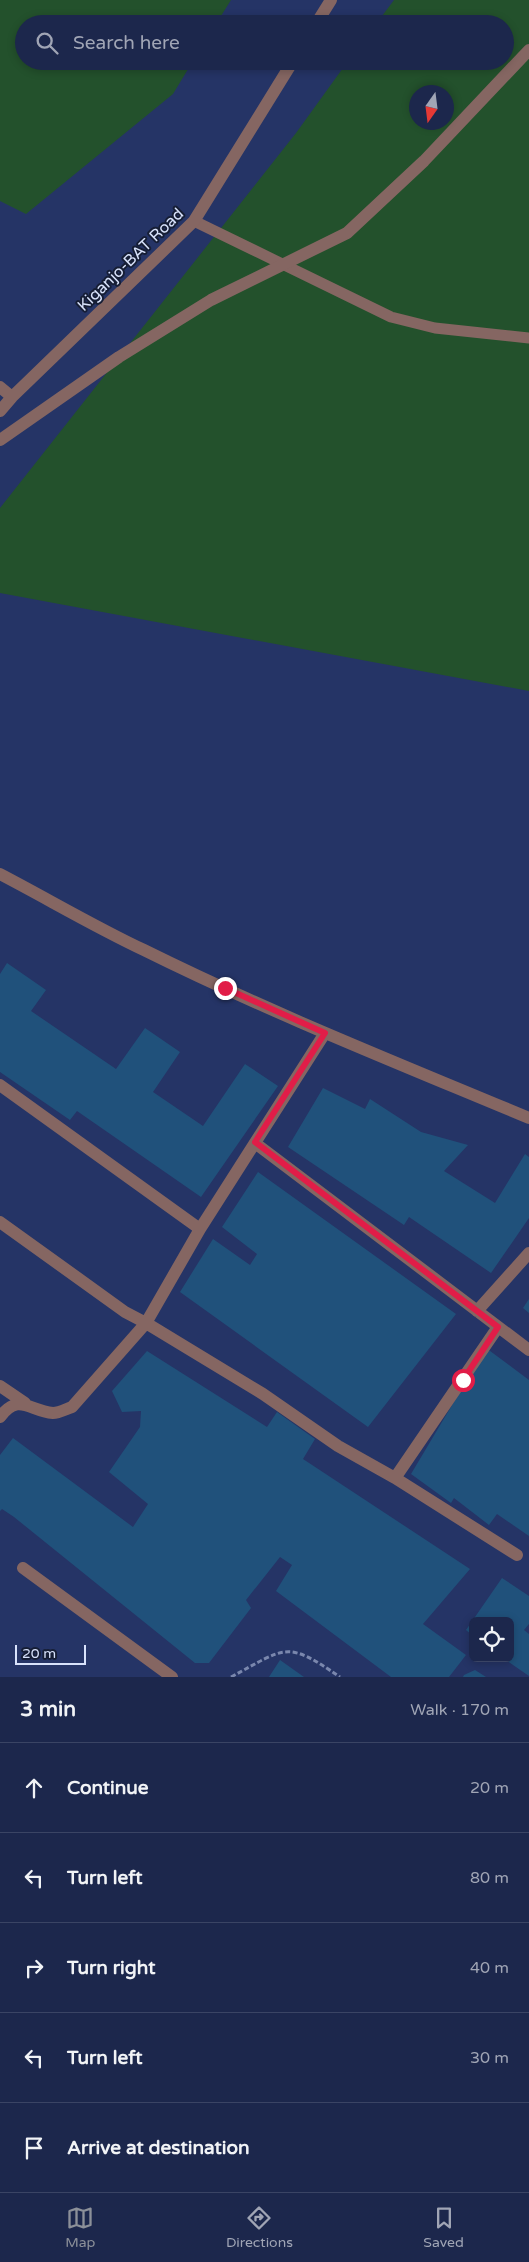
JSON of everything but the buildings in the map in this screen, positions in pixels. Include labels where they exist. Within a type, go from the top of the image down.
[{"type":"street","points":[[322,15],[331,0]]},
{"type":"street","points":[[514,66],[529,50]]},
{"type":"street","name":"Kiganjo-BAT Road","points":[[0,411],[12,397],[194,221],[287,70]]},
{"type":"street","points":[[0,440],[119,357],[211,300],[347,233],[424,161],[510,70]]},
{"type":"street","points":[[0,387],[12,397]]},
{"type":"street","points":[[0,874],[142,950],[325,1033],[529,1118]]},
{"type":"street","points":[[0,1386],[36,1409],[55,1413],[72,1407],[146,1323],[200,1229],[325,1033]]},
{"type":"street","points":[[0,1085],[200,1229]]},
{"type":"street","points":[[255,1142],[529,1350]]},
{"type":"street","points":[[0,1222],[125,1312],[264,1394],[338,1446],[395,1478],[517,1555]]},
{"type":"street","points":[[477,1311],[529,1253]]},
{"type":"street","points":[[395,1478],[498,1327]]},
{"type":"street","points":[[0,1417],[13,1404],[24,1403]]},
{"type":"street","points":[[23,1568],[172,1677]]},
{"type":"lane","points":[[194,221],[391,318],[410,324],[434,328],[529,338]]},
{"type":"path","points":[[231,1677],[276,1653],[293,1650],[310,1656],[340,1677]]},
{"type":"green space","points":[[0,0],[231,0],[222,15],[15,15],[15,70],[188,70],[173,94],[26,214],[0,201]]},
{"type":"green space","points":[[394,0],[529,0],[529,691],[0,593],[0,508],[296,133],[342,70],[514,70],[514,15],[383,15]]},
{"type":"route","points":[[225,988],[325,1033],[255,1142],[498,1327],[463,1380]]}]
